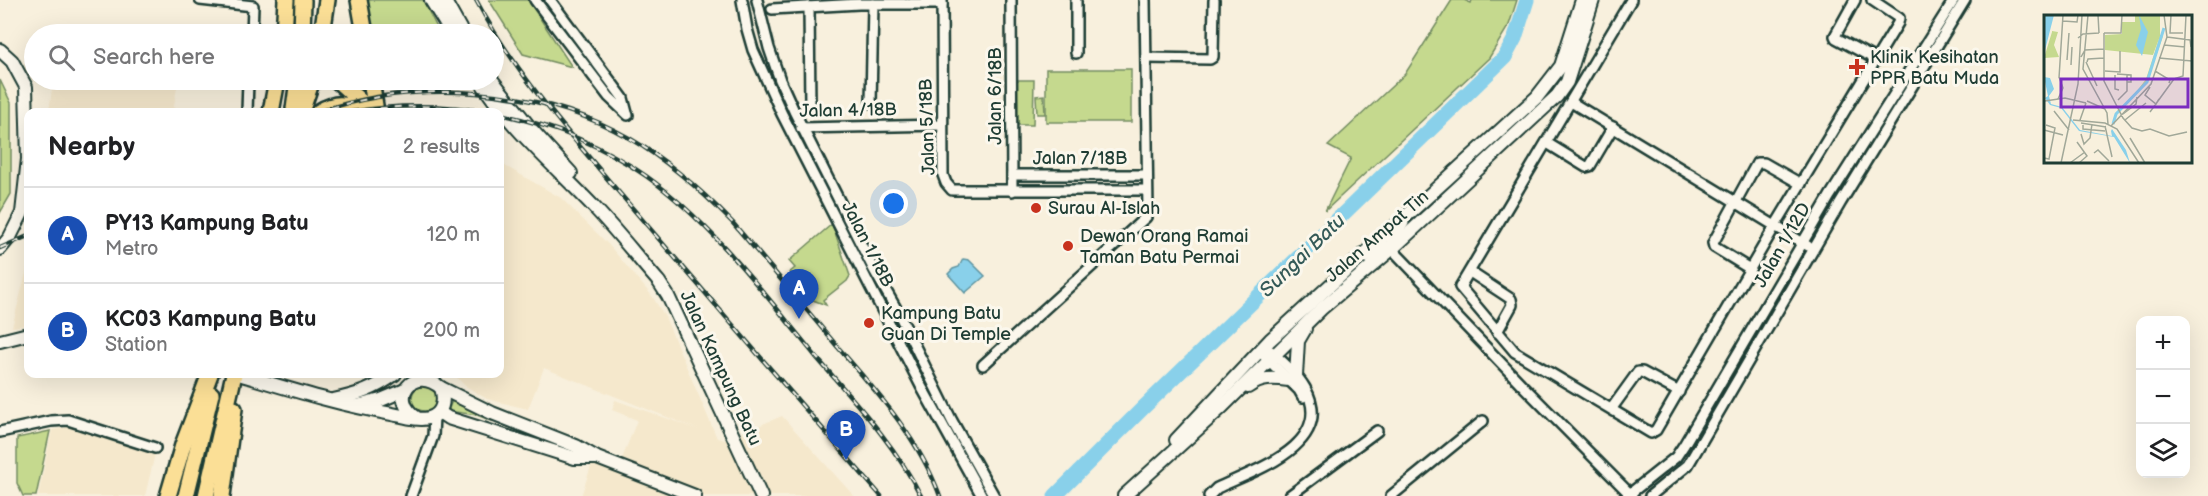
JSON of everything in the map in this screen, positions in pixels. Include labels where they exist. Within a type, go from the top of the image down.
[{"type":"highway","points":[[285,24],[286,0]]},
{"type":"highway","points":[[302,24],[303,0]]},
{"type":"highway","points":[[325,24],[327,0]]},
{"type":"highway","points":[[360,0],[364,24]]},
{"type":"highway","points":[[272,108],[275,90]]},
{"type":"highway","points":[[294,108],[296,90]]},
{"type":"highway","points":[[302,108],[309,90]]},
{"type":"highway","points":[[349,90],[369,108]]},
{"type":"highway","points":[[372,90],[374,108]]},
{"type":"highway","points":[[329,108],[339,104],[351,108]]},
{"type":"highway","points":[[206,496],[236,378]]},
{"type":"highway","points":[[168,496],[183,445],[211,380]]},
{"type":"highway","points":[[186,496],[211,380]]},
{"type":"highway","points":[[222,496],[233,393]]},
{"type":"street","points":[[200,0],[250,4],[253,6],[252,24]]},
{"type":"street","points":[[431,0],[446,24]]},
{"type":"street","points":[[444,0],[457,24]]},
{"type":"street","points":[[535,0],[595,80],[628,115],[623,98],[550,0]]},
{"type":"street","name":"Jalan 1/18B","points":[[742,0],[753,50],[782,114],[921,386],[982,496]]},
{"type":"street","points":[[757,0],[772,4],[809,7],[942,2]]},
{"type":"street","name":"Jalan 1/18B","points":[[757,0],[761,22],[780,80],[874,270],[994,496]]},
{"type":"street","name":"Jalan 6/18B","points":[[1011,0],[1012,191]]},
{"type":"street","points":[[1076,0],[1076,53]]},
{"type":"street","points":[[983,365],[1146,217],[1148,175],[1145,0]]},
{"type":"street","points":[[1146,58],[1210,59],[1213,57],[1214,0]]},
{"type":"street","name":"Jalan Ampat Tin","points":[[1146,475],[1193,420],[1267,352],[1346,271],[1537,97],[1561,66],[1582,0]]},
{"type":"street","name":"Jalan Ampat Tin","points":[[1124,496],[1222,407],[1267,352],[1392,249],[1563,90],[1593,0]]},
{"type":"street","points":[[1630,0],[1460,287],[1515,352],[1651,433],[1656,430],[1679,392],[1775,226],[1898,23],[1899,18],[1872,0]]},
{"type":"street","points":[[1855,0],[1835,36],[1877,60]]},
{"type":"street","name":"Jalan 1/12D","points":[[1630,495],[1676,457],[1684,445],[1803,243],[1954,0]]},
{"type":"street","name":"Jalan 1/12D","points":[[1650,496],[1688,465],[1813,249],[1965,0]]},
{"type":"street","name":"Jalan 5/18B","points":[[942,2],[943,175],[952,190],[1012,191]]},
{"type":"street","points":[[761,22],[772,4]]},
{"type":"street","points":[[871,103],[873,4]]},
{"type":"street","points":[[809,7],[810,106]]},
{"type":"street","points":[[0,50],[12,61],[24,83]]},
{"type":"street","points":[[595,80],[604,73]]},
{"type":"street","points":[[26,90],[27,108]]},
{"type":"street","points":[[246,108],[247,90]]},
{"type":"street","name":"Jalan Kampung Batu","points":[[486,90],[501,108]]},
{"type":"street","name":"Jalan Kampung Batu","points":[[500,90],[582,186],[594,206]]},
{"type":"street","points":[[1571,102],[1813,249]]},
{"type":"street","name":"Jalan Kampung Batu","points":[[504,112],[540,153],[594,206],[659,282],[668,296],[761,496]]},
{"type":"street","name":"Jalan 4/18B","points":[[790,127],[942,124]]},
{"type":"street","points":[[1547,143],[1583,166],[1590,166],[1613,127]]},
{"type":"street","points":[[1750,269],[1713,246],[1758,162],[1764,163],[1801,184]]},
{"type":"street","name":"Jalan 7/18B","points":[[1012,175],[1148,175]]},
{"type":"street","name":"Jalan 7/18B","points":[[1012,191],[1147,190]]},
{"type":"street","points":[[0,249],[10,237],[22,213],[24,195]]},
{"type":"street","points":[[1392,249],[1390,244],[1392,239],[1418,203]]},
{"type":"street","points":[[1346,271],[1382,248],[1388,246],[1392,249],[1630,495]]},
{"type":"street","points":[[1470,272],[1512,299],[1512,305],[1497,332]]},
{"type":"street","points":[[1202,496],[1214,484],[1277,455],[1300,433],[1305,422],[1306,403],[1292,378],[1296,349],[1300,335],[1332,299]]},
{"type":"street","points":[[0,340],[24,335]]},
{"type":"street","points":[[1209,496],[1217,488],[1280,459],[1304,436],[1310,423],[1311,401],[1304,386],[1292,378],[1267,352]]},
{"type":"street","points":[[1612,408],[1638,372],[1679,392]]},
{"type":"street","points":[[252,378],[353,406],[428,419],[436,414],[443,405],[436,381]]},
{"type":"street","points":[[332,400],[366,391],[387,378]]},
{"type":"street","points":[[407,378],[403,400],[405,407],[426,423],[433,436]]},
{"type":"street","points":[[353,406],[381,399],[406,388],[414,381],[424,378],[436,381],[492,413],[576,446],[597,458],[677,493],[694,496]]},
{"type":"street","points":[[1222,407],[1260,380],[1292,378]]},
{"type":"street","points":[[411,496],[433,436],[436,414]]},
{"type":"street","points":[[436,414],[575,458],[597,458]]},
{"type":"street","points":[[0,432],[51,421],[68,420],[155,448]]},
{"type":"street","points":[[1391,496],[1483,421]]},
{"type":"street","points":[[1289,496],[1377,431]]},
{"type":"street","points":[[970,476],[979,469]]},
{"type":"street","points":[[749,496],[752,474]]},
{"type":"shaded area","points":[[52,90],[176,90],[174,108],[50,108]]},
{"type":"shaded area","points":[[504,165],[561,198],[608,244],[652,296],[665,317],[717,438],[725,440],[782,416],[854,496],[581,496],[592,463],[617,472],[637,420],[612,410],[615,400],[697,429],[544,368],[528,409],[487,399],[464,385],[458,378],[504,378]]},
{"type":"shaded area","points":[[24,280],[24,326],[12,327]]},
{"type":"shaded area","points":[[74,426],[155,454],[145,496],[38,496],[52,430]]},
{"type":"green space","points":[[368,0],[423,0],[435,24],[371,24]]},
{"type":"green space","points":[[489,0],[528,0],[572,67],[523,54]]},
{"type":"green space","points":[[1452,0],[1464,0],[1471,3],[1472,0],[1517,0],[1509,25],[1489,58],[1325,211],[1351,158],[1328,146],[1405,74]]},
{"type":"green space","points":[[1046,69],[1131,69],[1131,122],[1046,122]]},
{"type":"green space","points":[[0,80],[11,103],[11,194],[0,213]]},
{"type":"green space","points":[[1017,80],[1034,80],[1033,125],[1017,125]]},
{"type":"green space","points":[[1044,95],[1045,114],[1037,114],[1036,96]]},
{"type":"green space","points":[[832,224],[850,276],[823,300],[826,305],[813,300],[790,272],[795,268],[789,261]]},
{"type":"green space","points":[[425,385],[434,389],[438,398],[434,407],[425,411],[416,407],[412,398],[416,389]]},
{"type":"green space","points":[[453,398],[493,419],[492,421],[477,415],[448,411]]},
{"type":"green space","points":[[50,431],[36,496],[23,496],[17,483],[17,438]]},
{"type":"water","points":[[963,259],[969,260],[985,276],[965,293],[948,274],[959,267]]},
{"type":"waterway","name":"Sungai Batu","points":[[1055,496],[1505,57],[1515,38],[1527,0]]},
{"type":"railway","points":[[476,0],[490,24]]},
{"type":"railway","points":[[504,47],[570,135],[881,496]]},
{"type":"railway","points":[[333,108],[395,95],[435,92],[476,93],[517,98],[556,107],[594,121],[629,138],[683,176],[732,222],[895,416],[921,454],[940,496]]},
{"type":"railway","points":[[387,108],[422,106],[457,108]]},
{"type":"railway","points":[[504,115],[557,130],[612,155],[646,176],[693,215],[758,285],[873,424],[899,459],[921,496]]},
{"type":"railway","points":[[0,248],[24,238]]},
{"type":"place","name":"Klinik Kesihatan PPR Batu Muda","points":[[1857,67]]},
{"type":"place","name":"Surau Al-Islah","points":[[1036,208]]},
{"type":"place","name":"Dewan Orang Ramai Taman Batu Permai","points":[[1068,246]]},
{"type":"place","name":"PY13 Kampung Batu","points":[[799,319]]},
{"type":"place","name":"Kampung Batu Guan Di Temple","points":[[869,323]]},
{"type":"place","name":"KC03 Kampung Batu","points":[[846,460]]}]
